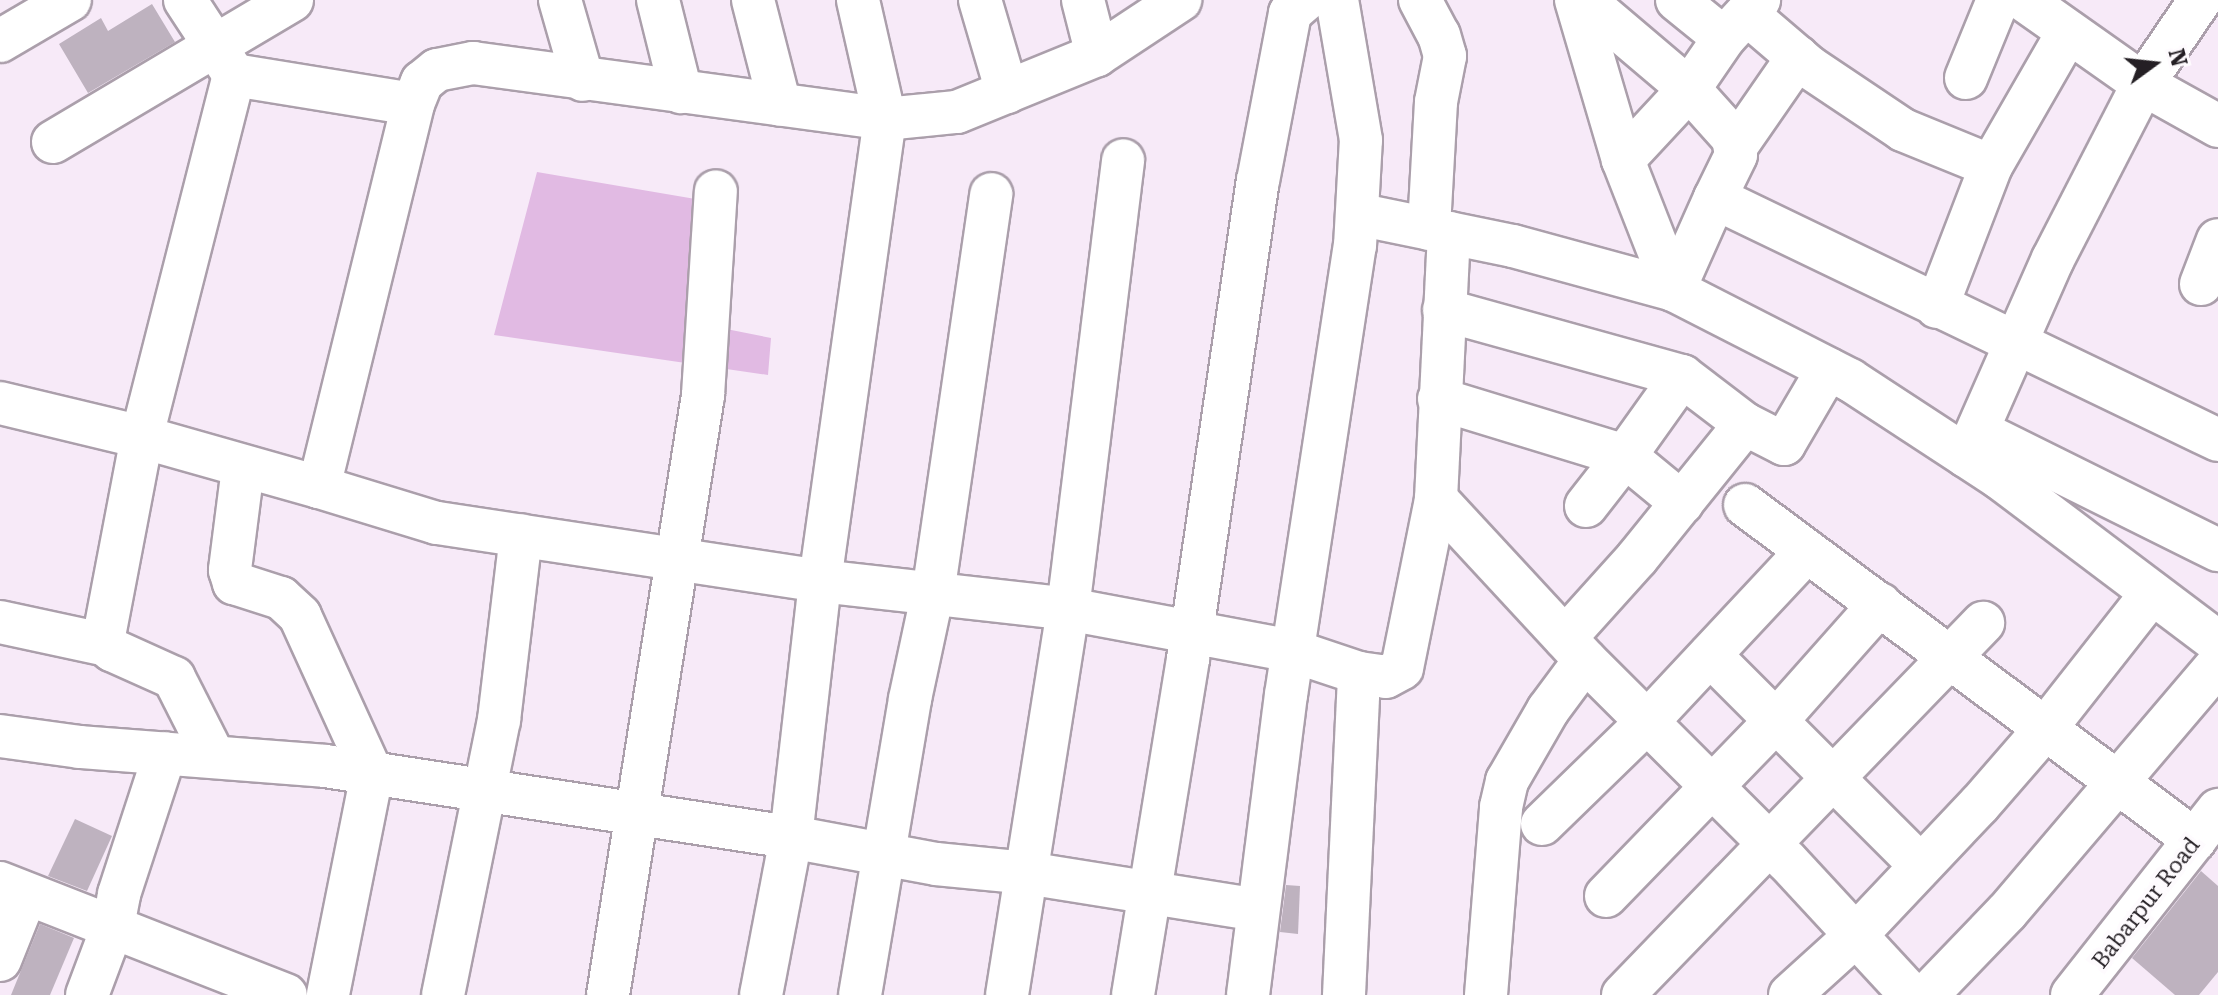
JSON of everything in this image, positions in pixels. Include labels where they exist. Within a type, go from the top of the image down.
[{"type":"street","points":[[0,41],[70,0]]},
{"type":"street","points":[[185,0],[224,60],[413,104]]},
{"type":"street","points":[[53,142],[224,60],[292,0]]},
{"type":"street","points":[[560,0],[583,80]]},
{"type":"street","points":[[658,0],[681,92]]},
{"type":"street","points":[[753,0],[780,105]]},
{"type":"street","points":[[761,995],[791,837],[820,581],[885,119],[858,0]]},
{"type":"street","points":[[980,0],[1007,92]]},
{"type":"street","points":[[1083,0],[1097,55]]},
{"type":"street","points":[[319,487],[413,104],[422,82],[437,70],[473,63],[885,119],[957,112],[1007,92],[1097,55],[1180,0]]},
{"type":"street","points":[[1133,995],[1258,181],[1290,13],[1305,0]]},
{"type":"street","points":[[1248,995],[1293,651],[1357,214],[1361,140],[1337,0]]},
{"type":"street","points":[[0,403],[142,437],[437,523],[820,581],[1068,609],[1293,651],[1359,673],[1386,677],[1402,668],[1436,499],[1444,310],[1436,102],[1445,56],[1439,35],[1420,0]]},
{"type":"street","points":[[1576,0],[1623,160],[1674,290]]},
{"type":"street","points":[[1584,0],[1689,89],[1737,145]]},
{"type":"street","points":[[1677,0],[1743,17],[1903,130],[1991,166]]},
{"type":"street","points":[[1966,78],[1998,0]]},
{"type":"street","points":[[2024,0],[2143,84],[2218,126]]},
{"type":"street","points":[[1972,443],[2053,259],[2143,84],[2200,0]]},
{"type":"street","points":[[1623,160],[1689,89],[1743,17]]},
{"type":"street","points":[[1937,307],[1991,166],[2068,32]]},
{"type":"street","points":[[1674,290],[1736,155],[1737,145],[1798,57]]},
{"type":"street","points":[[106,645],[104,636],[142,437],[224,60]]},
{"type":"street","points":[[1007,995],[1068,609],[1123,160]]},
{"type":"street","points":[[618,993],[637,814],[703,395],[716,191]]},
{"type":"street","points":[[860,995],[933,592],[991,194]]},
{"type":"street","points":[[1715,198],[2218,440]]},
{"type":"street","points":[[1357,214],[1439,231],[1674,290],[1972,443],[2218,550]]},
{"type":"street","points":[[2201,284],[2218,240]]},
{"type":"street","points":[[1444,310],[1682,376],[1745,424],[1784,444],[1828,369]]},
{"type":"street","points":[[1586,506],[1682,376]]},
{"type":"street","points":[[1439,399],[1625,456],[1682,503]]},
{"type":"street","points":[[1486,995],[1501,807],[1507,781],[1548,710],[1575,649],[1682,503],[1745,424]]},
{"type":"street","points":[[1972,443],[2152,593],[2218,642]]},
{"type":"street","points":[[243,468],[230,570],[234,583],[281,598],[300,616],[372,774],[328,995]]},
{"type":"street","points":[[1436,499],[1575,649],[1768,842],[1911,995]]},
{"type":"street","points":[[1745,505],[2118,782],[2206,825]]},
{"type":"street","points":[[443,995],[499,720],[521,535]]},
{"type":"street","points":[[1542,824],[1647,722],[1807,551]]},
{"type":"street","points":[[1790,995],[1854,937],[2045,729],[2152,593]]},
{"type":"street","points":[[1606,896],[1775,721],[1880,604]]},
{"type":"street","points":[[0,622],[106,645],[174,678],[213,755]]},
{"type":"street","points":[[1623,995],[1983,623]]},
{"type":"street","points":[[1710,655],[1921,866]]},
{"type":"street","points":[[1927,995],[2007,912],[2218,664]]},
{"type":"street","points":[[1344,995],[1359,673]]},
{"type":"street","points":[[0,736],[213,755],[372,774],[791,837],[883,855],[1027,873],[1258,910]]},
{"type":"street","points":[[87,995],[113,926],[119,894],[165,753]]},
{"type":"street","name":"Babarpur Road","points":[[2085,990],[2206,825]]},
{"type":"street","points":[[0,960],[13,889],[286,995]]},
{"type":"shaded area","points":[[537,172],[713,202],[701,324],[771,338],[768,375],[494,335]]},
{"type":"building","points":[[152,4],[175,42],[88,93],[59,44],[101,18],[108,31]]},
{"type":"building","points":[[75,819],[112,836],[87,891],[48,876]]},
{"type":"building","points":[[2201,871],[2218,886],[2218,972],[2199,995],[2175,995],[2132,958]]},
{"type":"building","points":[[1286,885],[1300,886],[1298,934],[1280,932]]},
{"type":"building","points":[[40,924],[74,938],[50,995],[11,995]]}]
